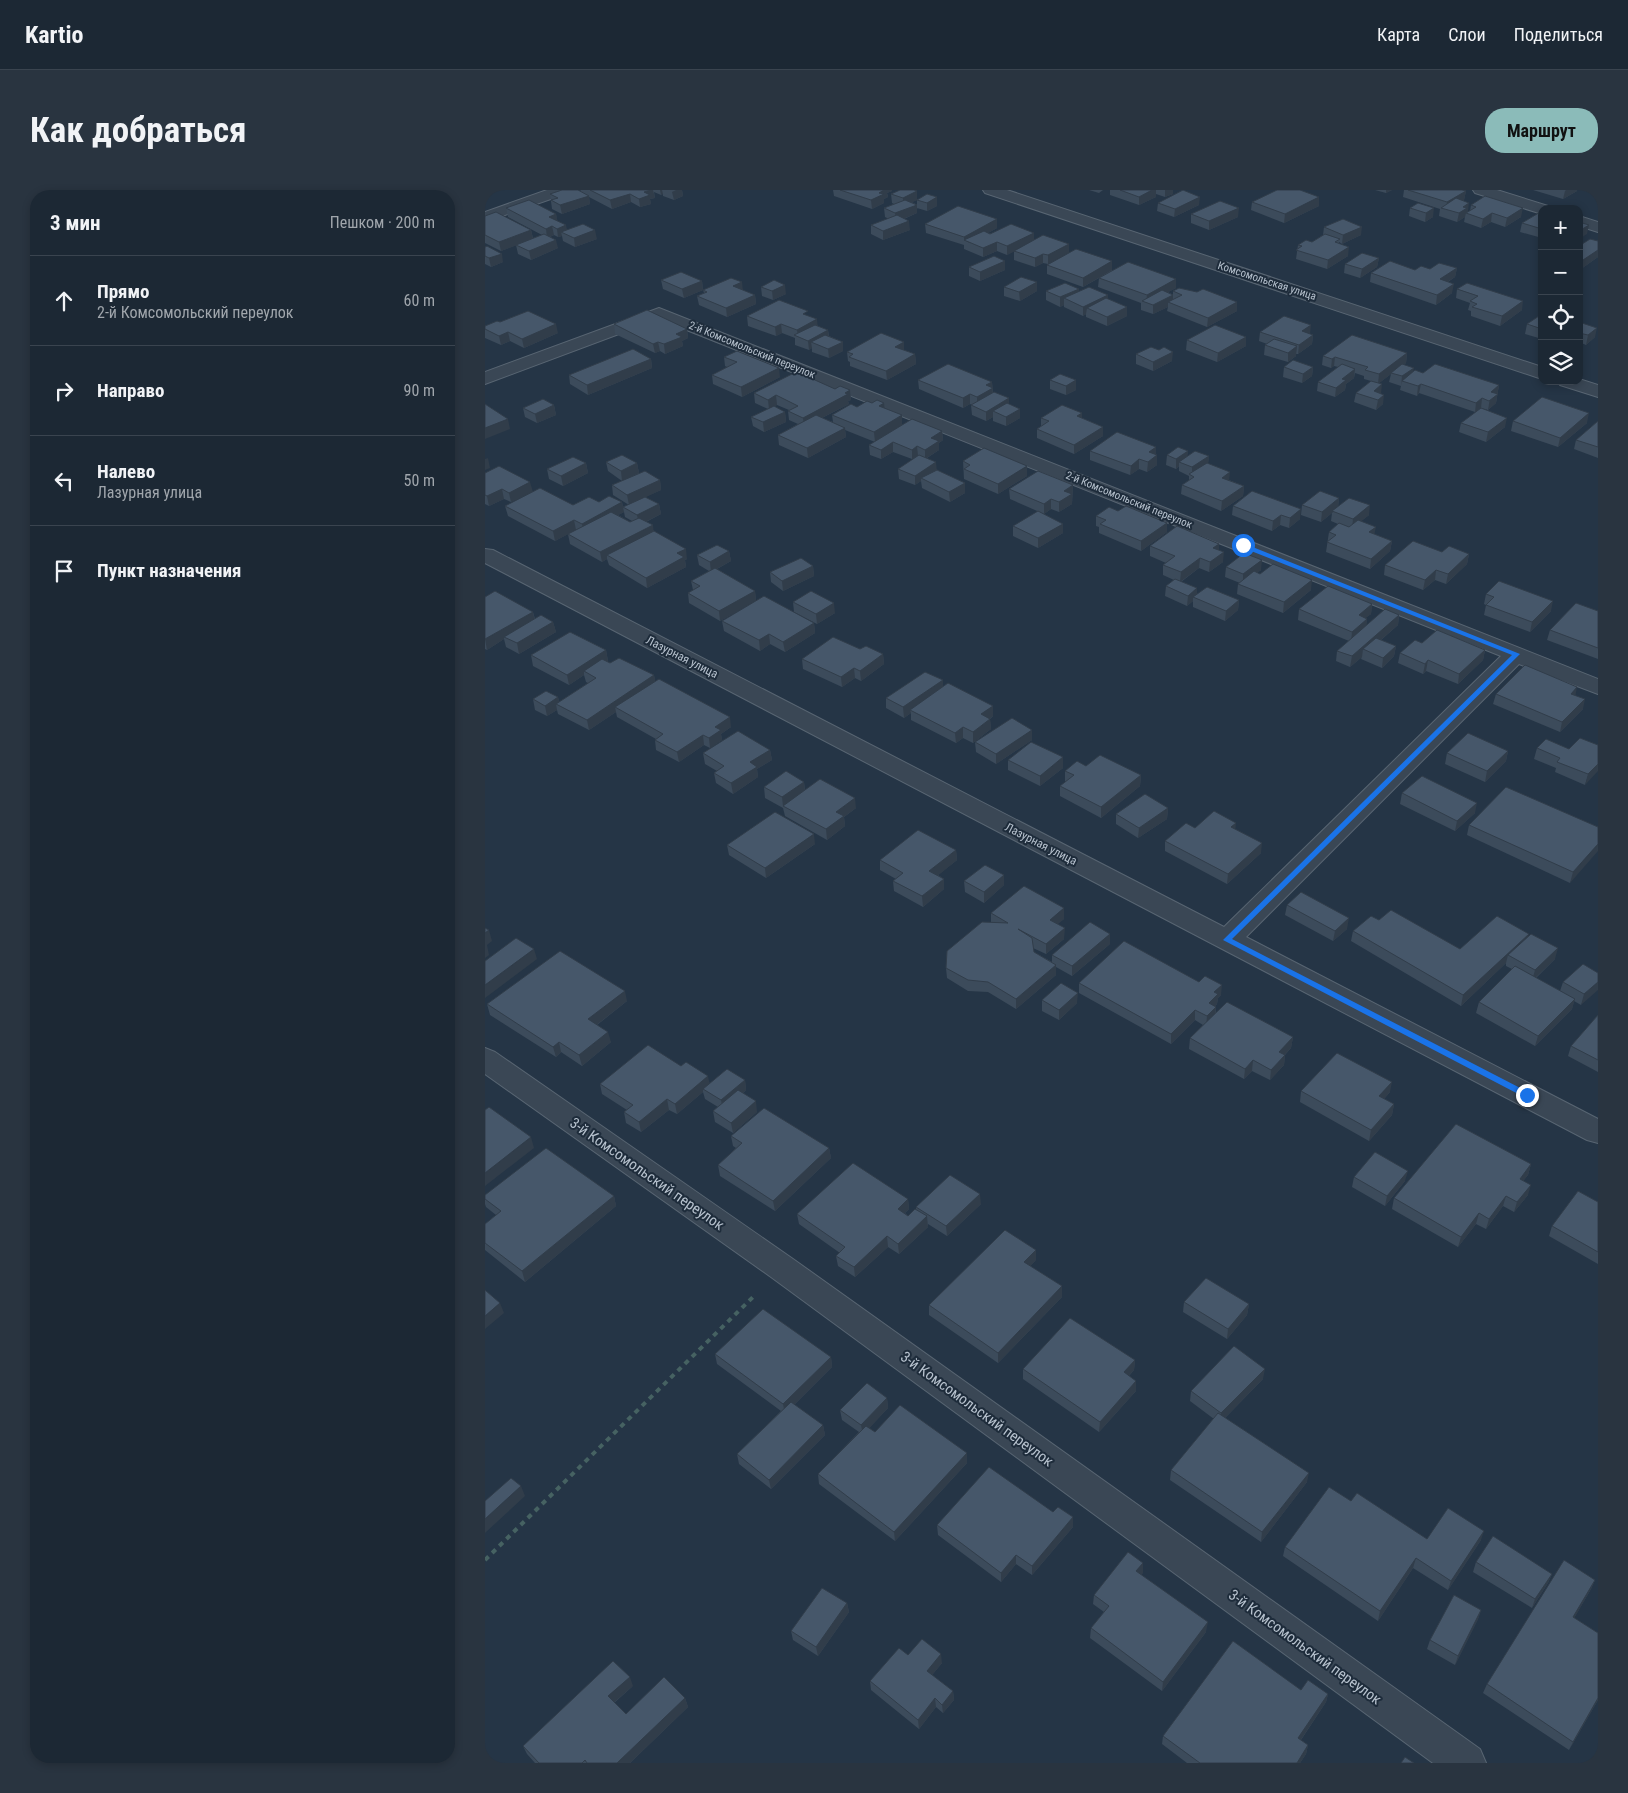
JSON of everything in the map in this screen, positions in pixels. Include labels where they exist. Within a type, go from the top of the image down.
[{"type":"street","points":[[485,217],[562,190]]},
{"type":"street","name":"Комсомольская улица","points":[[991,190],[1538,372]]},
{"type":"street","points":[[1481,190],[1538,208]]},
{"type":"street","points":[[1583,222],[1598,227]]},
{"type":"street","name":"2-й Комсомольский переулок","points":[[485,378],[659,313],[1598,687]]},
{"type":"street","points":[[1578,385],[1598,392]]},
{"type":"street","name":"Лазурная улица","points":[[485,555],[1598,1132]]},
{"type":"street","points":[[1227,940],[1516,654]]},
{"type":"street","name":"3-й Комсомольский переулок","points":[[485,1059],[782,1268],[1466,1763]]},
{"type":"path","points":[[485,1560],[782,1268]]},
{"type":"building","points":[[562,190],[578,190],[589,196],[560,205],[551,200],[558,198],[550,194]]},
{"type":"building","points":[[590,190],[651,190],[644,192],[650,195],[639,199],[630,194],[610,200]]},
{"type":"building","points":[[840,190],[884,190],[879,193],[884,194],[871,200]]},
{"type":"building","points":[[900,190],[917,191],[903,198],[891,194]]},
{"type":"building","points":[[1120,190],[1152,190],[1139,197]]},
{"type":"building","points":[[1183,190],[1200,197],[1175,209],[1158,203]]},
{"type":"building","points":[[1277,190],[1300,190],[1319,197],[1285,214],[1252,202]]},
{"type":"building","points":[[1408,190],[1462,190],[1466,191],[1447,202]]},
{"type":"building","points":[[927,194],[937,197],[927,203],[917,200]]},
{"type":"building","points":[[1485,196],[1523,208],[1507,218],[1492,213],[1483,219],[1466,213],[1476,207],[1471,205]]},
{"type":"building","points":[[1456,198],[1469,203],[1463,207],[1467,208],[1459,213],[1441,208]]},
{"type":"building","points":[[529,200],[556,214],[549,217],[566,225],[557,229],[552,226],[546,229],[506,208]]},
{"type":"building","points":[[905,200],[917,205],[895,213],[884,208]]},
{"type":"building","points":[[1220,201],[1239,208],[1209,221],[1191,214]]},
{"type":"building","points":[[1418,203],[1434,208],[1426,213],[1410,208]]},
{"type":"building","points":[[958,206],[997,219],[964,237],[925,224]]},
{"type":"building","points":[[496,212],[531,230],[499,242],[485,235],[485,216]]},
{"type":"building","points":[[1538,213],[1538,228],[1522,223]]},
{"type":"building","points":[[897,215],[909,221],[883,231],[871,225]]},
{"type":"building","points":[[1343,219],[1362,227],[1343,235],[1324,227]]},
{"type":"building","points":[[1583,223],[1589,225],[1583,229]]},
{"type":"building","points":[[583,224],[595,230],[574,238],[561,232]]},
{"type":"building","points":[[1011,224],[1034,233],[1007,246],[997,242],[983,248],[964,240],[984,231],[990,234]]},
{"type":"building","points":[[544,234],[556,240],[529,251],[516,245]]},
{"type":"building","points":[[1325,234],[1340,239],[1335,242],[1349,247],[1328,260],[1296,250],[1302,246],[1298,245],[1306,240],[1312,242]]},
{"type":"building","points":[[1043,235],[1069,244],[1048,255],[1043,254],[1035,258],[1014,251]]},
{"type":"building","points":[[1590,239],[1598,241],[1598,250],[1583,260],[1583,250],[1583,243]]},
{"type":"building","points":[[487,246],[502,254],[489,258],[485,256],[485,247]]},
{"type":"building","points":[[1076,249],[1112,261],[1083,278],[1047,265]]},
{"type":"building","points":[[1362,253],[1379,258],[1362,269],[1345,264]]},
{"type":"building","points":[[994,256],[1005,261],[980,272],[969,267]]},
{"type":"building","points":[[1390,261],[1415,270],[1421,266],[1430,269],[1439,263],[1457,268],[1440,279],[1454,284],[1437,295],[1371,273]]},
{"type":"building","points":[[1128,262],[1176,279],[1147,295],[1099,278]]},
{"type":"building","points":[[681,272],[702,281],[682,289],[661,280]]},
{"type":"building","points":[[1021,277],[1037,282],[1019,292],[1004,287]]},
{"type":"building","points":[[731,278],[742,282],[733,286],[755,295],[726,308],[697,296],[707,292],[703,290]]},
{"type":"building","points":[[774,280],[785,285],[772,291],[761,287]]},
{"type":"building","points":[[1065,283],[1079,289],[1060,297],[1046,291]]},
{"type":"building","points":[[1467,283],[1523,301],[1502,316],[1472,307],[1477,304],[1470,301],[1478,296],[1457,289]]},
{"type":"building","points":[[1089,287],[1108,295],[1083,307],[1064,298]]},
{"type":"building","points":[[1179,288],[1197,292],[1203,289],[1237,302],[1208,318],[1168,302],[1182,295],[1173,291]]},
{"type":"building","points":[[1162,290],[1173,295],[1153,305],[1142,301]]},
{"type":"building","points":[[1106,298],[1127,307],[1107,317],[1087,308]]},
{"type":"building","points":[[779,300],[808,311],[803,314],[817,319],[797,330],[781,324],[775,327],[747,316]]},
{"type":"building","points":[[647,310],[687,329],[676,334],[682,337],[664,344],[658,342],[653,344],[614,324]]},
{"type":"building","points":[[528,311],[556,324],[522,339],[508,332],[499,336],[485,329],[485,326]]},
{"type":"building","points":[[1284,316],[1311,325],[1302,331],[1313,335],[1299,345],[1260,332]]},
{"type":"building","points":[[1538,317],[1538,328],[1527,324]]},
{"type":"building","points":[[1583,323],[1597,328],[1588,335],[1583,334]]},
{"type":"building","points":[[815,325],[828,330],[808,341],[794,335]]},
{"type":"building","points":[[1215,325],[1246,337],[1218,353],[1187,340]]},
{"type":"building","points":[[881,333],[904,342],[895,347],[915,354],[886,371],[849,357],[853,354],[847,352]]},
{"type":"building","points":[[825,335],[843,342],[828,349],[811,342]]},
{"type":"building","points":[[1352,335],[1407,353],[1379,374],[1365,370],[1368,367],[1335,357],[1332,359],[1323,356]]},
{"type":"building","points":[[1274,339],[1297,346],[1288,353],[1265,345]]},
{"type":"building","points":[[1151,347],[1159,350],[1164,347],[1173,352],[1153,362],[1136,354]]},
{"type":"building","points":[[633,349],[651,359],[587,385],[569,375]]},
{"type":"building","points":[[737,351],[779,368],[741,387],[712,375],[737,362],[724,357]]},
{"type":"building","points":[[1293,360],[1313,367],[1303,374],[1284,367]]},
{"type":"building","points":[[948,364],[992,382],[986,385],[993,388],[977,397],[970,394],[963,398],[918,380]]},
{"type":"building","points":[[1342,364],[1355,369],[1342,379],[1346,380],[1336,388],[1318,382]]},
{"type":"building","points":[[1402,364],[1414,368],[1402,376],[1391,373]]},
{"type":"building","points":[[1435,364],[1499,385],[1491,392],[1498,394],[1489,401],[1482,398],[1476,403],[1421,384],[1418,386],[1402,381],[1415,370],[1423,373]]},
{"type":"building","points":[[802,369],[812,373],[806,376],[835,389],[840,386],[850,390],[845,393],[848,394],[803,418],[788,411],[798,406],[776,395],[768,400],[754,393]]},
{"type":"building","points":[[1060,374],[1076,380],[1066,386],[1050,380]]},
{"type":"building","points":[[1371,381],[1382,384],[1374,391],[1384,395],[1378,400],[1356,393]]},
{"type":"building","points":[[994,392],[1009,398],[986,412],[971,405]]},
{"type":"building","points":[[1542,397],[1589,413],[1560,438],[1513,421]]},
{"type":"building","points":[[543,399],[554,405],[535,414],[523,408]]},
{"type":"building","points":[[877,400],[884,403],[879,406],[902,415],[874,432],[832,415],[851,404],[857,407],[867,401],[872,403]]},
{"type":"building","points":[[1007,403],[1020,409],[1006,417],[993,411]]},
{"type":"building","points":[[485,404],[508,419],[485,428]]},
{"type":"building","points":[[1062,405],[1082,413],[1077,416],[1103,427],[1074,445],[1037,429],[1049,421],[1041,418]]},
{"type":"building","points":[[774,406],[785,412],[763,422],[751,417]]},
{"type":"building","points":[[1481,408],[1507,418],[1488,432],[1461,423]]},
{"type":"building","points":[[816,415],[845,428],[807,448],[778,435]]},
{"type":"building","points":[[912,419],[942,431],[931,438],[939,441],[925,450],[917,446],[912,450],[893,442],[881,450],[869,445]]},
{"type":"building","points":[[1598,421],[1598,447],[1576,440]]},
{"type":"building","points":[[1117,432],[1156,447],[1149,452],[1157,455],[1148,462],[1139,459],[1131,466],[1090,451]]},
{"type":"building","points":[[1178,447],[1188,451],[1176,459],[1167,455]]},
{"type":"building","points":[[984,448],[1027,466],[998,484],[964,469],[970,465],[963,461]]},
{"type":"building","points":[[1195,451],[1209,456],[1192,467],[1179,462]]},
{"type":"building","points":[[622,455],[637,463],[621,471],[606,462]]},
{"type":"building","points":[[919,455],[936,462],[915,476],[898,469]]},
{"type":"building","points":[[573,457],[586,463],[561,476],[547,469]]},
{"type":"building","points":[[1207,463],[1230,472],[1222,478],[1244,486],[1222,501],[1182,485],[1194,477],[1189,474]]},
{"type":"building","points":[[499,466],[530,482],[509,493],[502,489],[487,496],[485,495],[485,473]]},
{"type":"building","points":[[937,470],[965,483],[949,492],[921,478]]},
{"type":"building","points":[[645,471],[660,480],[627,495],[612,485]]},
{"type":"building","points":[[1038,471],[1073,485],[1064,491],[1072,494],[1059,502],[1051,499],[1044,504],[1009,489]]},
{"type":"building","points":[[540,488],[573,505],[589,497],[599,502],[609,496],[622,502],[582,524],[574,520],[553,531],[505,506]]},
{"type":"building","points":[[1252,491],[1301,509],[1290,518],[1281,515],[1273,521],[1233,506]]},
{"type":"building","points":[[1320,491],[1339,498],[1322,512],[1302,505]]},
{"type":"building","points":[[645,497],[659,504],[637,515],[623,507]]},
{"type":"building","points":[[1349,498],[1370,505],[1353,519],[1332,511]]},
{"type":"building","points":[[1126,506],[1167,523],[1141,541],[1100,524],[1106,520],[1096,516],[1109,507],[1118,511]]},
{"type":"building","points":[[1038,511],[1063,524],[1038,538],[1013,526]]},
{"type":"building","points":[[611,512],[630,522],[639,518],[653,525],[600,552],[568,534]]},
{"type":"building","points":[[1358,520],[1376,527],[1369,532],[1392,541],[1371,559],[1327,542],[1336,535],[1329,532],[1339,523],[1349,527]]},
{"type":"building","points":[[1177,526],[1219,544],[1213,548],[1224,552],[1210,562],[1200,558],[1181,572],[1163,565],[1175,556],[1150,546]]},
{"type":"building","points":[[654,531],[686,549],[677,553],[684,557],[646,578],[607,555]]},
{"type":"building","points":[[1413,541],[1442,552],[1449,546],[1469,554],[1448,574],[1436,570],[1425,580],[1385,565]]},
{"type":"building","points":[[717,545],[729,551],[710,562],[697,555]]},
{"type":"building","points":[[1244,553],[1262,560],[1243,574],[1226,567]]},
{"type":"building","points":[[801,558],[813,566],[782,581],[770,572]]},
{"type":"building","points":[[1273,564],[1312,580],[1284,602],[1238,584],[1254,571],[1260,574]]},
{"type":"building","points":[[715,568],[755,591],[719,611],[688,593],[700,586],[691,581]]},
{"type":"building","points":[[1175,579],[1197,588],[1188,596],[1166,586]]},
{"type":"building","points":[[1499,581],[1553,601],[1532,622],[1486,605],[1494,597],[1486,594]]},
{"type":"building","points":[[1328,586],[1372,604],[1359,615],[1367,619],[1352,632],[1299,609]]},
{"type":"building","points":[[1207,587],[1239,600],[1226,611],[1193,597]]},
{"type":"building","points":[[495,591],[533,612],[485,639],[485,597]]},
{"type":"building","points":[[811,591],[834,603],[816,614],[793,602]]},
{"type":"building","points":[[764,596],[814,623],[783,642],[769,634],[759,640],[722,621]]},
{"type":"building","points":[[1576,603],[1598,611],[1598,648],[1550,630]]},
{"type":"building","points":[[1385,609],[1399,615],[1352,656],[1337,651]]},
{"type":"building","points":[[541,615],[553,622],[517,643],[504,637]]},
{"type":"building","points":[[1437,630],[1485,650],[1459,674],[1428,660],[1425,664],[1400,653],[1415,640],[1422,643]]},
{"type":"building","points":[[570,632],[606,650],[567,675],[531,655]]},
{"type":"building","points":[[833,637],[860,649],[866,646],[883,654],[860,671],[854,668],[841,677],[802,659]]},
{"type":"building","points":[[1376,638],[1396,646],[1383,658],[1363,649]]},
{"type":"building","points":[[619,658],[654,675],[587,720],[556,704],[596,678],[584,671],[602,659],[610,663]]},
{"type":"building","points":[[1525,665],[1577,687],[1571,694],[1585,699],[1562,722],[1496,694]]},
{"type":"building","points":[[925,672],[943,680],[903,707],[886,698]]},
{"type":"building","points":[[659,679],[730,717],[715,727],[721,730],[709,738],[703,735],[677,752],[655,740],[663,734],[615,707]]},
{"type":"building","points":[[948,683],[993,706],[981,714],[990,719],[973,732],[963,727],[955,733],[910,710]]},
{"type":"building","points":[[546,691],[558,697],[545,706],[533,699]]},
{"type":"building","points":[[1012,718],[1032,730],[996,754],[975,742]]},
{"type":"building","points":[[738,731],[770,750],[750,762],[757,767],[731,783],[714,773],[724,766],[703,753]]},
{"type":"building","points":[[1468,733],[1508,751],[1487,771],[1447,753]]},
{"type":"building","points":[[1580,738],[1598,745],[1598,764],[1588,774],[1557,762],[1560,758],[1537,748],[1546,739],[1569,749]]},
{"type":"building","points":[[1031,742],[1063,757],[1040,776],[1008,760]]},
{"type":"building","points":[[1100,755],[1141,775],[1101,807],[1060,786],[1074,775],[1065,771],[1077,761],[1086,766]]},
{"type":"building","points":[[786,771],[804,782],[782,797],[764,787]]},
{"type":"building","points":[[1422,776],[1477,803],[1457,821],[1402,793]]},
{"type":"building","points":[[820,779],[855,798],[836,812],[844,816],[826,829],[783,806]]},
{"type":"building","points":[[1506,787],[1598,827],[1598,844],[1573,872],[1469,825]]},
{"type":"building","points":[[1145,794],[1168,808],[1139,828],[1116,814]]},
{"type":"building","points":[[1214,811],[1236,823],[1231,827],[1262,843],[1228,874],[1165,841],[1186,823],[1195,828]]},
{"type":"building","points":[[775,812],[814,834],[765,868],[727,845]]},
{"type":"building","points":[[918,830],[956,850],[929,871],[944,879],[922,896],[893,881],[903,873],[880,860]]},
{"type":"building","points":[[985,865],[1004,875],[984,892],[964,881]]},
{"type":"building","points":[[1024,886],[1064,908],[1050,920],[1065,928],[1046,944],[1018,929],[1032,938],[1034,952],[1056,965],[1016,999],[988,982],[968,980],[946,968],[947,951],[982,922],[1008,923],[991,913]]},
{"type":"building","points":[[1301,892],[1349,918],[1335,931],[1287,905]]},
{"type":"building","points":[[1391,910],[1460,949],[1497,916],[1529,934],[1463,995],[1353,931],[1371,916],[1379,920]]},
{"type":"building","points":[[1090,922],[1110,934],[1072,966],[1052,955]]},
{"type":"building","points":[[1531,934],[1558,948],[1535,970],[1508,955]]},
{"type":"building","points":[[516,938],[534,949],[485,985],[485,961]]},
{"type":"building","points":[[1124,941],[1199,982],[1205,976],[1222,985],[1214,992],[1218,994],[1209,1003],[1216,1007],[1207,1016],[1195,1010],[1171,1034],[1079,983]]},
{"type":"building","points":[[560,951],[625,991],[588,1019],[608,1032],[579,1055],[559,1042],[553,1047],[487,1004]]},
{"type":"building","points":[[1583,964],[1598,973],[1598,982],[1584,994],[1563,982]]},
{"type":"building","points":[[1515,966],[1575,999],[1538,1036],[1479,1002]]},
{"type":"building","points":[[1061,983],[1078,993],[1059,1010],[1042,1000]]},
{"type":"building","points":[[1227,1002],[1293,1037],[1279,1052],[1285,1055],[1271,1070],[1253,1060],[1245,1069],[1190,1038]]},
{"type":"building","points":[[1598,1015],[1598,1060],[1571,1046]]},
{"type":"building","points":[[648,1045],[681,1066],[686,1062],[708,1076],[675,1104],[667,1099],[639,1122],[624,1112],[633,1105],[600,1084]]},
{"type":"building","points":[[1337,1053],[1392,1082],[1379,1096],[1394,1104],[1371,1130],[1301,1091]]},
{"type":"building","points":[[727,1069],[745,1080],[721,1100],[703,1089]]},
{"type":"building","points":[[738,1090],[756,1101],[731,1123],[713,1111]]},
{"type":"building","points":[[489,1107],[531,1137],[485,1173],[485,1110]]},
{"type":"building","points":[[764,1108],[829,1148],[773,1201],[718,1165],[742,1143],[731,1136]]},
{"type":"building","points":[[1456,1124],[1531,1164],[1520,1179],[1531,1185],[1517,1202],[1506,1196],[1489,1219],[1479,1213],[1461,1237],[1394,1198]]},
{"type":"building","points":[[546,1148],[614,1196],[522,1271],[485,1243],[485,1224],[501,1211],[485,1199],[485,1195]]},
{"type":"building","points":[[1375,1152],[1408,1171],[1387,1196],[1354,1177]]},
{"type":"building","points":[[853,1163],[908,1199],[898,1209],[908,1216],[915,1209],[927,1216],[898,1244],[887,1236],[854,1267],[836,1256],[845,1247],[797,1214]]},
{"type":"building","points":[[950,1175],[980,1194],[946,1226],[916,1207]]},
{"type":"building","points":[[1578,1191],[1598,1202],[1598,1252],[1552,1226]]},
{"type":"building","points":[[1005,1230],[1036,1250],[1024,1262],[1062,1286],[998,1353],[929,1305]]},
{"type":"building","points":[[1206,1278],[1249,1304],[1228,1329],[1184,1302]]},
{"type":"building","points":[[485,1290],[500,1303],[485,1316]]},
{"type":"building","points":[[763,1309],[831,1357],[783,1404],[715,1354]]},
{"type":"building","points":[[1070,1318],[1135,1360],[1124,1372],[1136,1381],[1100,1422],[1023,1369]]},
{"type":"building","points":[[1234,1346],[1265,1369],[1221,1413],[1191,1391]]},
{"type":"building","points":[[867,1383],[887,1398],[861,1425],[840,1410]]},
{"type":"building","points":[[791,1402],[823,1425],[769,1480],[737,1454]]},
{"type":"building","points":[[900,1405],[967,1453],[894,1532],[818,1474],[866,1426],[875,1432]]},
{"type":"building","points":[[1218,1413],[1309,1473],[1262,1532],[1171,1470]]},
{"type":"building","points":[[989,1467],[1053,1512],[1058,1507],[1073,1517],[1032,1566],[1016,1555],[1001,1573],[937,1525]]},
{"type":"building","points":[[511,1478],[521,1486],[485,1519],[485,1501]]},
{"type":"building","points":[[1329,1487],[1351,1501],[1357,1493],[1427,1539],[1448,1508],[1484,1531],[1451,1581],[1416,1558],[1380,1611],[1285,1547]]},
{"type":"building","points":[[1493,1536],[1552,1574],[1535,1599],[1476,1562]]},
{"type":"building","points":[[1128,1552],[1143,1563],[1136,1571],[1208,1622],[1163,1682],[1091,1628],[1109,1606],[1094,1595]]},
{"type":"building","points":[[1564,1560],[1595,1580],[1573,1617],[1598,1633],[1598,1698],[1573,1742],[1487,1684]]},
{"type":"building","points":[[822,1588],[847,1603],[816,1647],[791,1631]]},
{"type":"building","points":[[1454,1595],[1481,1610],[1458,1656],[1430,1640]]},
{"type":"building","points":[[922,1639],[941,1654],[927,1671],[953,1691],[942,1705],[935,1698],[918,1720],[870,1681],[899,1648],[908,1655]]},
{"type":"building","points":[[1233,1641],[1301,1690],[1308,1680],[1328,1694],[1298,1738],[1308,1745],[1297,1763],[1200,1763],[1163,1736]]},
{"type":"building","points":[[613,1661],[630,1677],[608,1696],[626,1714],[664,1677],[685,1698],[617,1763],[587,1763],[585,1760],[582,1763],[539,1763],[523,1746]]},
{"type":"building","points":[[1405,1757],[1414,1763],[1401,1763]]},
{"type":"route","points":[[1243,545],[1516,654],[1227,940],[1527,1095]]}]
